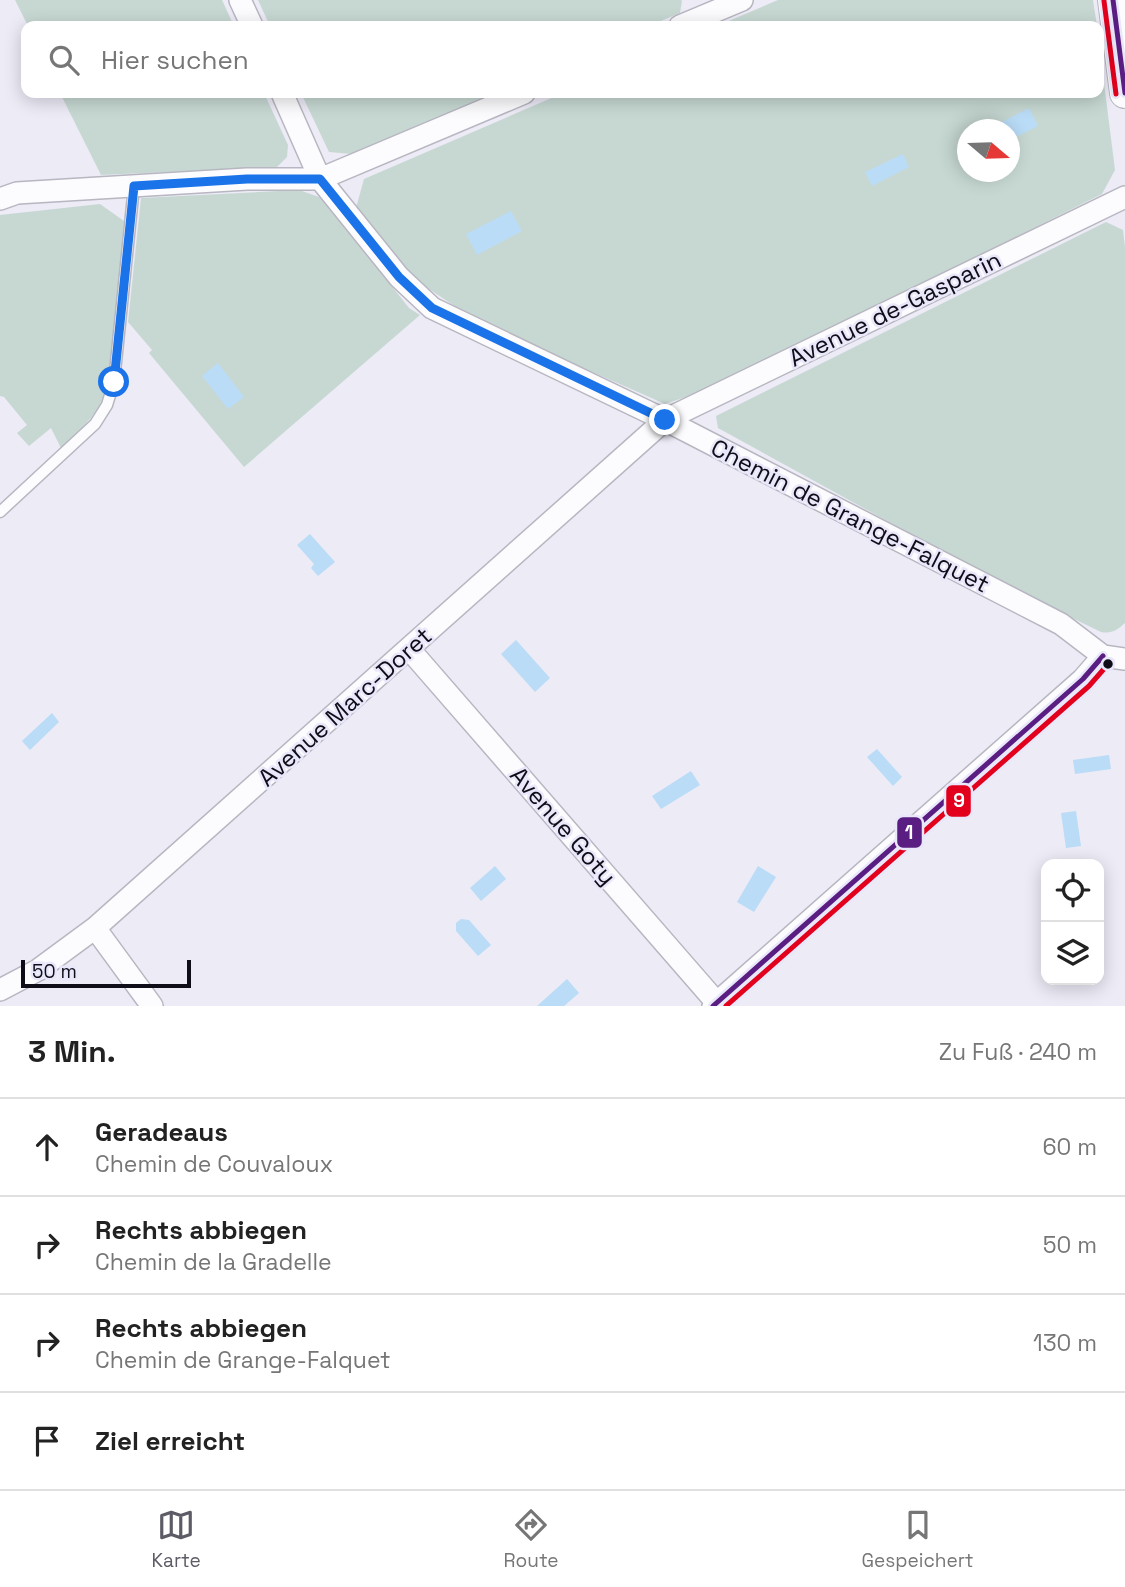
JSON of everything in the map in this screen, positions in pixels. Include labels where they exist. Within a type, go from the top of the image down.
[{"type":"street","points":[[240,0],[250,21]]},
{"type":"street","points":[[692,21],[742,0]]},
{"type":"street","points":[[1113,0],[1125,93]]},
{"type":"street","name":"Chemin de Grange-Falquet","points":[[284,98],[320,179],[399,277],[432,308],[665,420],[1060,624],[1103,656],[1125,659]]},
{"type":"street","points":[[0,199],[17,194],[134,186],[247,179],[320,179],[512,98]]},
{"type":"street","name":"Avenue de-Gasparin","points":[[665,420],[1125,197]]},
{"type":"street","name":"Avenue Marc-Doret","points":[[0,990],[38,970],[95,928],[665,420]]},
{"type":"street","name":"Avenue Goty","points":[[410,650],[715,1004]]},
{"type":"street","points":[[715,1004],[1083,678],[1103,656]]},
{"type":"street","points":[[95,928],[152,1006]]},
{"type":"lane","points":[[0,512],[95,424],[107,405],[114,382],[134,186]]},
{"type":"shaded area","points":[[15,0],[222,0],[232,21],[26,21]]},
{"type":"shaded area","points":[[258,0],[682,1],[680,13],[661,21],[268,21]]},
{"type":"shaded area","points":[[778,0],[1093,0],[1096,21],[729,21]]},
{"type":"shaded area","points":[[1104,83],[1115,170],[1102,194],[709,389],[665,404],[477,321],[417,281],[356,208],[364,179],[551,98],[1104,98]]},
{"type":"shaded area","points":[[62,98],[266,98],[288,145],[287,157],[277,167],[101,175]]},
{"type":"shaded area","points":[[303,98],[482,98],[352,154],[329,152]]},
{"type":"shaded area","points":[[299,190],[322,198],[409,308],[420,315],[244,467],[149,353],[152,350],[128,322],[141,198]]},
{"type":"shaded area","points":[[100,204],[124,221],[108,386],[93,415],[61,448],[51,428],[29,446],[17,433],[27,425],[4,397],[0,396],[0,215]]},
{"type":"shaded area","points":[[1106,222],[1123,230],[1125,247],[1125,623],[1114,631],[1101,632],[998,582],[718,428],[716,416]]},
{"type":"water","points":[[1029,108],[1038,126],[1020,135],[1020,119],[1008,119]]},
{"type":"water","points":[[903,154],[909,167],[872,186],[865,172]]},
{"type":"water","points":[[511,211],[522,231],[477,255],[466,234]]},
{"type":"water","points":[[218,363],[244,397],[228,409],[202,376]]},
{"type":"water","points":[[310,534],[335,562],[318,576],[311,568],[314,564],[297,545]]},
{"type":"water","points":[[516,640],[550,678],[535,692],[501,654]]},
{"type":"water","points":[[52,713],[59,722],[30,750],[22,741]]},
{"type":"water","points":[[877,749],[902,777],[893,786],[867,757]]},
{"type":"water","points":[[1109,755],[1111,769],[1075,774],[1073,760]]},
{"type":"water","points":[[691,771],[700,785],[661,809],[652,796]]},
{"type":"water","points":[[1076,811],[1081,846],[1066,848],[1061,813]]},
{"type":"water","points":[[495,866],[506,879],[481,901],[470,888]]},
{"type":"water","points":[[758,866],[776,877],[754,912],[737,902]]},
{"type":"water","points":[[461,919],[469,920],[491,945],[478,956],[456,931],[456,923]]},
{"type":"water","points":[[567,979],[579,993],[564,1006],[537,1006]]},
{"type":"transit line","name":"1","points":[[1113,0],[1125,93]]},
{"type":"transit line","name":"9","points":[[1104,1],[1116,94]]},
{"type":"transit line","name":"1","points":[[713,1006],[1083,679],[1103,656]]},
{"type":"transit line","name":"9","points":[[726,1006],[1089,686],[1110,662]]},
{"type":"route","points":[[114,382],[134,186],[247,179],[320,179],[399,277],[432,308],[665,420]]}]
